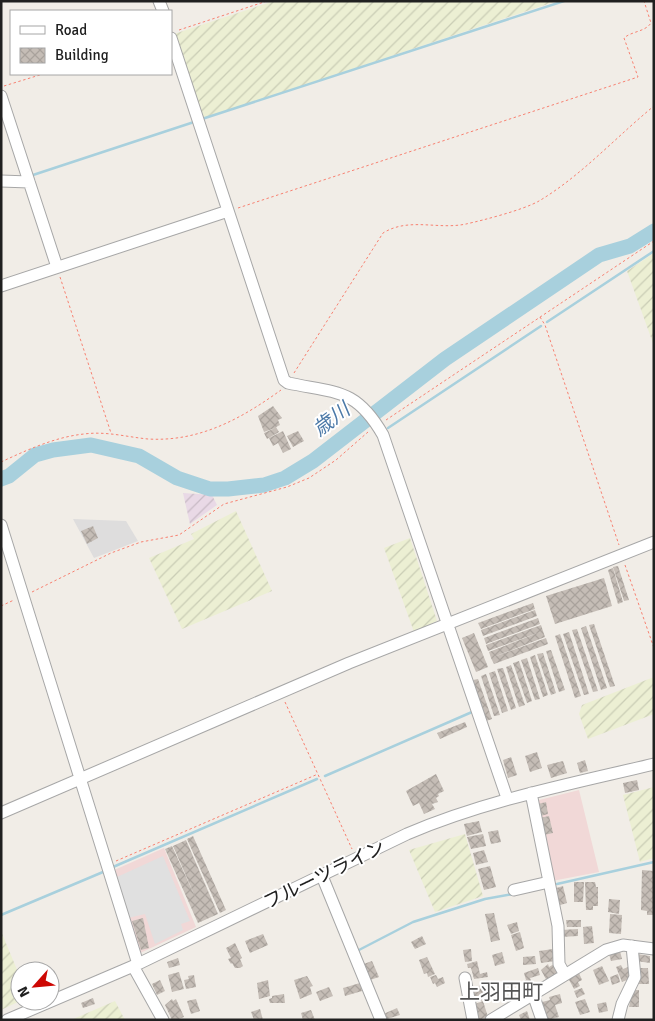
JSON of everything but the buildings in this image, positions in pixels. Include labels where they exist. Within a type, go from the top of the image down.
[{"type":"street","points":[[172,41],[284,380],[288,383],[348,395],[362,405],[384,434],[507,798]]},
{"type":"street","points":[[1,96],[57,267]]},
{"type":"street","points":[[1,181],[29,182]]},
{"type":"street","points":[[1,286],[228,211]]},
{"type":"street","points":[[1,525],[80,779],[135,965],[162,1020]]},
{"type":"street","points":[[1,813],[447,622],[654,542]]},
{"type":"street","name":"フルーツライン","points":[[14,1018],[135,965],[437,822],[507,798],[654,764]]},
{"type":"street","points":[[531,793],[558,926],[558,964],[564,975]]},
{"type":"street","points":[[322,876],[327,883],[351,949],[381,1020]]},
{"type":"street","points":[[514,890],[549,882]]},
{"type":"street","points":[[618,1020],[622,1004],[636,977],[632,946]]},
{"type":"street","points":[[491,1020],[606,950],[632,946],[654,949]]},
{"type":"street","points":[[465,978],[473,1020]]},
{"type":"street","points":[[533,994],[542,1020]]},
{"type":"path","points":[[172,33],[267,1]]},
{"type":"path","points":[[228,211],[638,76],[624,38],[629,34],[648,27],[651,23],[644,1]]},
{"type":"path","points":[[1,87],[40,75]]},
{"type":"path","points":[[1,462],[61,438],[84,434],[111,434],[173,439],[204,432],[246,414],[288,383],[384,233],[391,228],[406,224],[464,225],[537,202],[559,187],[654,106]]},
{"type":"path","points":[[1,606],[111,553],[141,542],[179,535],[224,504],[287,487],[309,478],[378,426],[654,241]]},
{"type":"path","points":[[57,267],[111,434]]},
{"type":"path","points":[[540,316],[545,325],[654,648]]},
{"type":"path","points":[[281,692],[356,859]]},
{"type":"path","points":[[106,865],[318,774]]},
{"type":"shaded area","points":[[183,493],[212,495],[217,505],[190,524]]},
{"type":"shaded area","points":[[73,519],[126,521],[138,541],[94,558]]},
{"type":"shaded area","points":[[579,790],[599,872],[552,881],[535,801]]},
{"type":"shaded area","points":[[164,848],[196,927],[138,954],[112,871]]},
{"type":"shaded area","points":[[163,856],[190,921],[181,924],[183,930],[155,944],[145,914],[128,918],[117,877]]},
{"type":"green space","points":[[274,1],[557,1],[202,119],[174,34]]},
{"type":"green space","points":[[654,253],[654,346],[627,271]]},
{"type":"green space","points":[[236,511],[272,591],[182,629],[149,558],[194,539],[191,534]]},
{"type":"green space","points":[[410,538],[437,621],[414,632],[384,548]]},
{"type":"green space","points":[[654,677],[654,714],[588,739],[579,714],[582,705]]},
{"type":"green space","points":[[654,787],[654,858],[640,862],[623,795]]},
{"type":"green space","points":[[465,834],[483,896],[435,912],[409,850]]},
{"type":"green space","points":[[1,931],[13,961],[10,961],[10,1006],[1,1010]]},
{"type":"green space","points":[[115,1001],[125,1020],[71,1020]]},
{"type":"waterway","points":[[202,119],[564,1]]},
{"type":"waterway","points":[[33,175],[194,122]]},
{"type":"waterway","name":"歳川","points":[[1,479],[9,476],[35,455],[53,450],[91,445],[139,456],[177,478],[210,489],[264,485],[285,478],[313,461],[445,359],[599,255],[630,246],[654,231]]},
{"type":"waterway","points":[[547,322],[654,251]]},
{"type":"waterway","points":[[388,428],[541,326]]},
{"type":"waterway","points":[[325,776],[472,712]]},
{"type":"waterway","points":[[113,867],[317,779]]},
{"type":"waterway","points":[[557,884],[654,862]]},
{"type":"waterway","points":[[1,915],[103,872]]},
{"type":"waterway","points":[[357,951],[413,922],[485,899],[513,894]]},
{"type":"district","name":"上羽田町","points":[[501,992]]}]
